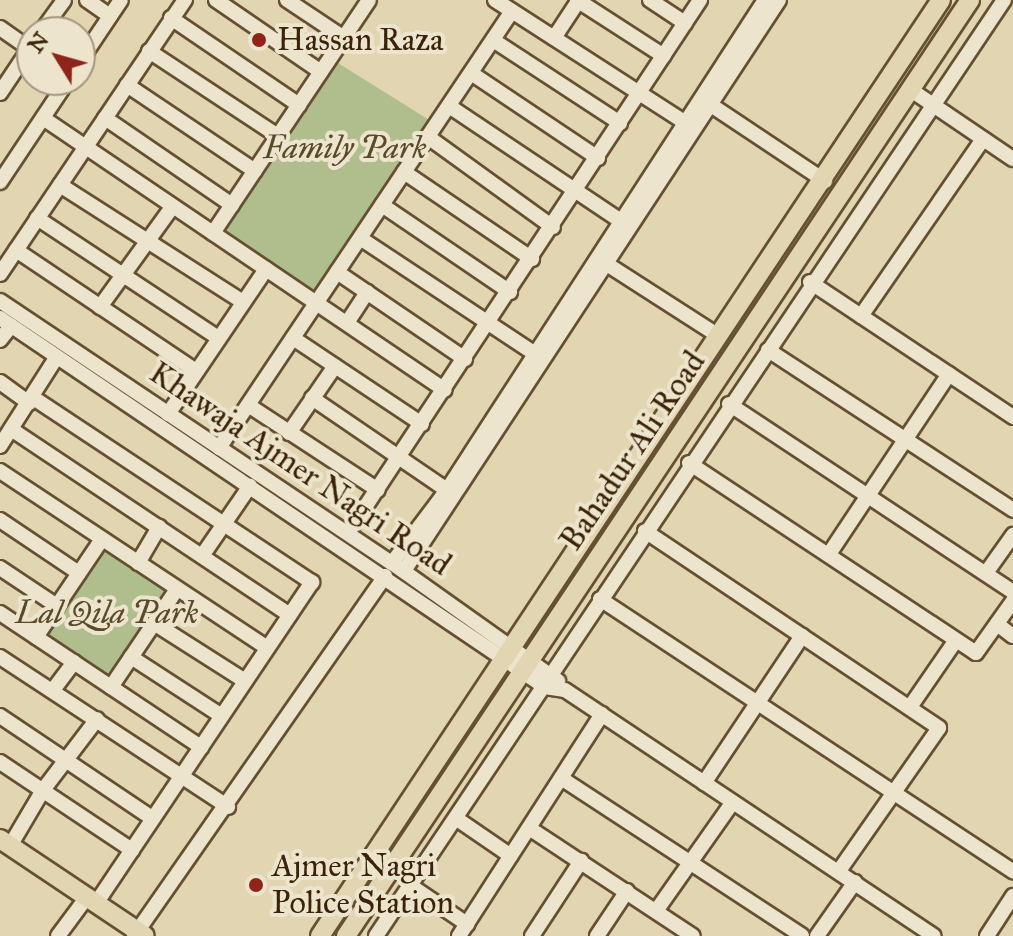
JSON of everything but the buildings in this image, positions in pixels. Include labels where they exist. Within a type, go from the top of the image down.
[{"type":"main road","name":"Bahadur Ali Road","points":[[320,936],[510,654],[717,335],[825,181],[941,0]]},
{"type":"main road","name":"Bahadur Ali Road","points":[[346,936],[970,0]]},
{"type":"main road","points":[[5,842],[139,934]]},
{"type":"street","points":[[87,0],[110,16]]},
{"type":"street","points":[[96,37],[121,0]]},
{"type":"street","points":[[0,274],[185,0]]},
{"type":"street","points":[[216,0],[321,72]]},
{"type":"street","points":[[287,0],[344,38]]},
{"type":"street","points":[[495,0],[683,121]]},
{"type":"street","points":[[554,38],[578,0],[664,56]]},
{"type":"street","points":[[650,0],[685,23]]},
{"type":"street","points":[[348,533],[577,191],[700,0]]},
{"type":"street","points":[[394,570],[458,497],[706,101],[765,0]]},
{"type":"street","points":[[139,934],[394,570],[683,121],[706,101],[779,0]]},
{"type":"street","points":[[376,936],[549,681],[810,282],[1004,0]]},
{"type":"street","points":[[213,233],[344,38],[365,1]]},
{"type":"street","points":[[219,448],[512,11]]},
{"type":"street","points":[[171,18],[299,105]]},
{"type":"street","points":[[493,40],[620,123]]},
{"type":"street","points":[[149,51],[278,136]]},
{"type":"street","points":[[2,85],[16,67]]},
{"type":"street","points":[[471,73],[598,158]]},
{"type":"street","points":[[127,85],[255,171]]},
{"type":"street","points":[[911,90],[1013,159]]},
{"type":"street","points":[[0,182],[57,96]]},
{"type":"street","points":[[706,101],[825,181]]},
{"type":"street","points":[[449,106],[618,219]]},
{"type":"street","points":[[43,118],[84,149],[317,302],[444,390]]},
{"type":"street","points":[[105,118],[232,205]]},
{"type":"street","points":[[428,137],[553,227]]},
{"type":"street","points":[[861,316],[983,139]]},
{"type":"street","points":[[404,172],[532,259]]},
{"type":"street","points":[[60,185],[243,302]]},
{"type":"street","points":[[382,205],[510,292]]},
{"type":"street","points":[[100,307],[172,207]]},
{"type":"street","points":[[37,218],[218,338]]},
{"type":"street","points":[[360,238],[534,353]]},
{"type":"street","points":[[16,250],[196,371]]},
{"type":"street","points":[[605,263],[717,335]]},
{"type":"street","points":[[168,414],[266,269]]},
{"type":"street","points":[[337,272],[465,359]]},
{"type":"street","points":[[810,282],[1013,417]]},
{"type":"street","points":[[347,323],[367,292]]},
{"type":"street","points":[[0,340],[3,313]]},
{"type":"street","name":"Khawaja Ajmer Nagri Road","points":[[3,313],[56,358],[250,486],[394,570]]},
{"type":"street","name":"Khawaja Ajmer Nagri Road","points":[[3,313],[168,414],[348,533],[394,570],[549,681],[839,871],[930,935]]},
{"type":"street","points":[[293,338],[422,424]]},
{"type":"street","points":[[768,350],[1013,510]]},
{"type":"street","points":[[0,446],[56,358]]},
{"type":"street","points":[[289,433],[335,366]]},
{"type":"street","points":[[829,554],[949,374]]},
{"type":"street","points":[[0,382],[312,582],[132,850],[58,936]]},
{"type":"street","points":[[312,398],[447,490]]},
{"type":"street","points":[[729,404],[1013,592]]},
{"type":"street","points":[[248,405],[378,490]]},
{"type":"street","points":[[11,429],[290,615]]},
{"type":"street","points":[[689,463],[976,653],[1013,601]]},
{"type":"street","points":[[0,471],[267,648]]},
{"type":"street","points":[[202,556],[250,486]]},
{"type":"street","points":[[0,520],[79,573]]},
{"type":"street","points":[[138,563],[159,527]]},
{"type":"street","points":[[645,531],[939,728],[839,871]]},
{"type":"street","points":[[36,637],[102,539]]},
{"type":"street","points":[[986,573],[1011,543]]},
{"type":"street","points":[[0,568],[57,606]]},
{"type":"street","points":[[111,687],[177,589]]},
{"type":"street","points":[[600,599],[1013,871]]},
{"type":"street","points":[[0,613],[201,747]]},
{"type":"street","points":[[154,623],[245,681]]},
{"type":"street","points":[[997,624],[1013,636]]},
{"type":"street","points":[[704,783],[802,636]]},
{"type":"street","points":[[910,707],[956,640]]},
{"type":"street","points":[[0,657],[228,807]]},
{"type":"street","points":[[131,657],[222,716]]},
{"type":"street","points":[[53,690],[74,662]]},
{"type":"street","points":[[411,886],[463,930],[602,714]]},
{"type":"street","points":[[0,716],[153,819]]},
{"type":"street","points":[[5,842],[97,719]]},
{"type":"street","points":[[0,762],[132,850]]},
{"type":"street","points":[[561,778],[802,936]]},
{"type":"street","points":[[656,911],[733,802]]},
{"type":"street","points":[[457,819],[511,856]]},
{"type":"street","points":[[529,828],[656,911],[671,930],[693,936]]},
{"type":"street","points":[[532,936],[581,861]]},
{"type":"street","points":[[817,936],[855,882]]},
{"type":"street","points":[[597,936],[627,891]]},
{"type":"street","points":[[987,936],[1013,896]]},
{"type":"green space","name":"Family Park","points":[[330,58],[436,124],[324,303],[218,237]]},
{"type":"green space","name":"Lal Qila Park","points":[[102,539],[177,589],[111,687],[36,637]]},
{"type":"place","name":"Hassan Raza","points":[[259,40]]},
{"type":"place","name":"Ajmer Nagri Police Station","points":[[256,885]]}]
